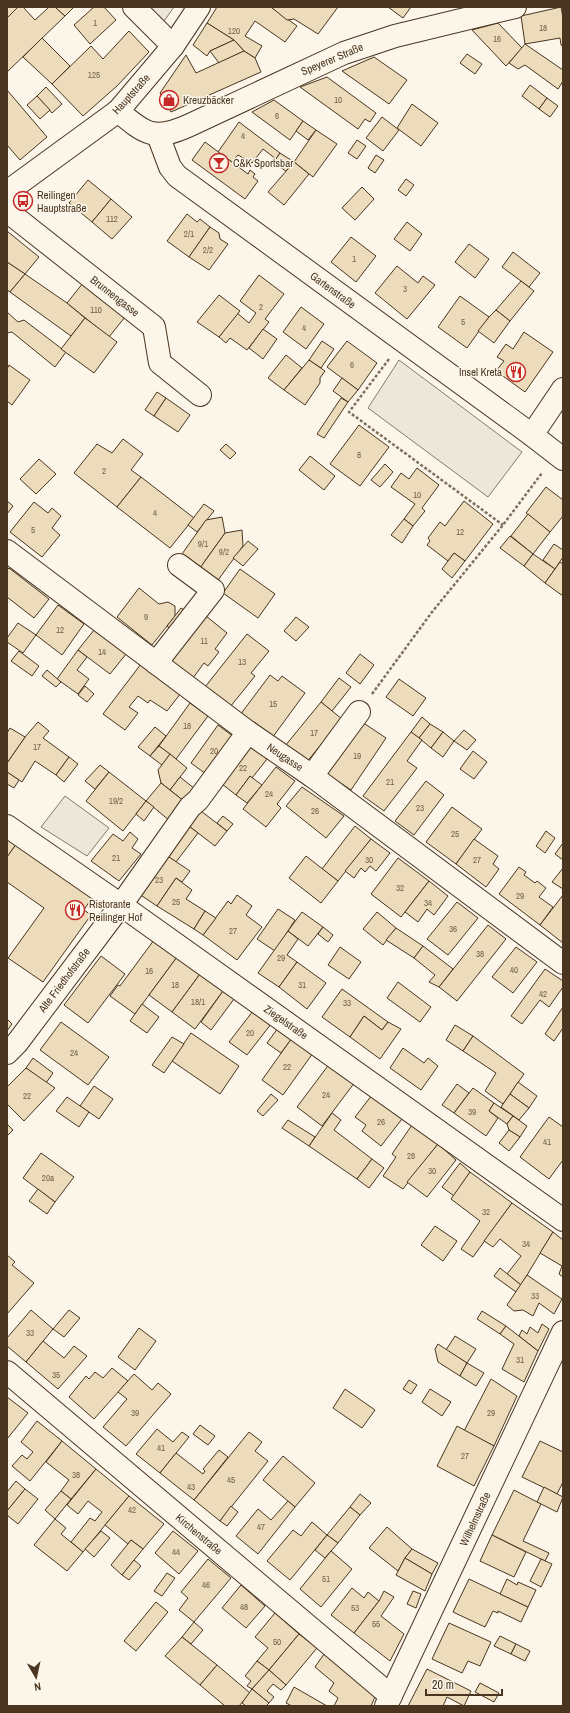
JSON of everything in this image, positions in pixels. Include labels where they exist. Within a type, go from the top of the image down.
[{"type":"street","points":[[134,7],[173,46]]},
{"type":"street","name":"Hauptstraße","points":[[7,192],[118,112],[173,46],[199,7]]},
{"type":"street","name":"Speyerer Straße","points":[[158,135],[168,134],[184,128],[350,50],[395,36],[515,7]]},
{"type":"street","points":[[118,112],[135,126],[149,133],[158,135]]},
{"type":"street","name":"Gartenstraße","points":[[158,135],[170,167],[177,176],[560,457]]},
{"type":"street","name":"Brunnengasse","points":[[7,211],[154,327],[160,363],[200,395]]},
{"type":"street","points":[[532,435],[563,389]]},
{"type":"street","name":"Neugasse","points":[[7,551],[248,732],[312,776],[563,963]]},
{"type":"street","points":[[156,663],[213,590],[178,565]]},
{"type":"street","points":[[312,776],[359,712]]},
{"type":"street","name":"Alte Friedhofstraße","points":[[7,1054],[17,1043],[121,905],[190,807],[198,800],[248,732]]},
{"type":"street","name":"Ziegelstraße","points":[[7,826],[121,905],[563,1220]]},
{"type":"street","name":"Wilhelmstraße","points":[[389,1701],[563,1332]]},
{"type":"street","name":"Kirchenstraße","points":[[7,1372],[389,1701]]},
{"type":"path","points":[[403,341],[349,412],[503,525]]},
{"type":"path","points":[[359,712],[432,612],[560,457]]},
{"type":"shaded area","points":[[145,7],[174,7],[162,24]]},
{"type":"shaded area","points":[[399,360],[522,452],[488,497],[368,408]]},
{"type":"shaded area","points":[[65,796],[109,828],[87,856],[41,827]]},
{"type":"building","points":[[7,7],[18,7],[7,18]]},
{"type":"building","points":[[18,7],[23,7],[35,20],[49,7],[55,7],[65,16],[7,72],[7,18]]},
{"type":"building","points":[[55,7],[74,7],[65,16]]},
{"type":"building","points":[[94,7],[104,7],[116,20],[90,44],[74,25]]},
{"type":"building","points":[[217,7],[271,7],[297,26],[285,42],[255,21],[245,36],[262,46],[255,58],[244,51],[234,40],[207,23]]},
{"type":"building","points":[[271,7],[338,7],[318,34],[294,19],[287,20]]},
{"type":"building","points":[[388,7],[411,7],[403,18]]},
{"type":"building","points":[[561,7],[563,18],[563,46],[561,45],[560,38],[525,44],[521,16]]},
{"type":"building","points":[[207,23],[234,40],[210,51],[207,56],[193,45]]},
{"type":"building","points":[[498,23],[522,48],[506,66],[472,30]]},
{"type":"building","points":[[129,31],[149,52],[117,86],[83,116],[52,84],[91,46],[103,59]]},
{"type":"building","points":[[42,38],[70,66],[52,84],[23,57]]},
{"type":"building","points":[[234,40],[244,51],[219,63],[210,51]]},
{"type":"building","points":[[525,44],[563,70],[563,81],[558,89],[525,65],[518,69],[509,63]]},
{"type":"building","points":[[244,51],[255,58],[261,72],[171,112],[160,93],[186,55],[196,73]]},
{"type":"building","points":[[467,54],[482,64],[475,74],[460,63]]},
{"type":"building","points":[[374,57],[407,80],[389,104],[342,71]]},
{"type":"building","points":[[327,77],[376,113],[370,122],[365,119],[358,129],[300,87]]},
{"type":"building","points":[[530,85],[547,98],[539,109],[522,96]]},
{"type":"building","points":[[46,87],[62,104],[52,113],[37,96]]},
{"type":"building","points":[[7,90],[47,137],[20,160],[7,145]]},
{"type":"building","points":[[37,96],[50,110],[40,119],[27,105]]},
{"type":"building","points":[[547,98],[558,106],[550,117],[539,109]]},
{"type":"building","points":[[274,100],[303,121],[290,140],[252,112]]},
{"type":"building","points":[[412,104],[438,123],[421,146],[397,128]]},
{"type":"building","points":[[382,117],[399,130],[383,151],[366,138]]},
{"type":"building","points":[[303,121],[316,130],[308,140],[296,131]]},
{"type":"building","points":[[239,122],[280,153],[276,159],[263,149],[252,163],[238,155],[232,162],[218,152]]},
{"type":"building","points":[[316,130],[337,144],[313,177],[294,162]]},
{"type":"building","points":[[357,140],[366,146],[357,159],[348,153]]},
{"type":"building","points":[[205,142],[248,174],[250,170],[255,174],[253,177],[258,181],[245,199],[192,160]]},
{"type":"building","points":[[280,153],[294,162],[286,171],[273,163]]},
{"type":"building","points":[[376,155],[384,160],[375,173],[368,168]]},
{"type":"building","points":[[294,162],[309,174],[284,205],[268,192]]},
{"type":"building","points":[[406,179],[414,185],[406,196],[398,190]]},
{"type":"building","points":[[88,180],[111,199],[92,222],[69,203]]},
{"type":"building","points":[[362,187],[374,199],[355,220],[342,208]]},
{"type":"building","points":[[111,199],[132,217],[112,239],[92,222]]},
{"type":"building","points":[[187,214],[197,222],[200,219],[210,227],[189,257],[167,241]]},
{"type":"building","points":[[407,222],[422,234],[410,251],[394,239]]},
{"type":"building","points":[[210,227],[219,233],[220,239],[228,244],[209,270],[189,257]]},
{"type":"building","points":[[7,231],[39,257],[25,274],[7,262]]},
{"type":"building","points":[[351,237],[376,256],[356,282],[331,262]]},
{"type":"building","points":[[469,244],[489,259],[475,278],[455,262]]},
{"type":"building","points":[[513,252],[540,273],[529,287],[502,267]]},
{"type":"building","points":[[7,262],[25,274],[10,292],[7,290]]},
{"type":"building","points":[[397,266],[418,283],[423,276],[435,285],[407,319],[375,293]]},
{"type":"building","points":[[25,274],[67,303],[85,318],[71,336],[10,292]]},
{"type":"building","points":[[259,275],[284,294],[265,319],[269,322],[247,350],[230,338],[226,343],[219,337],[237,313],[249,323],[256,313],[240,301]]},
{"type":"building","points":[[521,281],[534,291],[510,321],[496,310]]},
{"type":"building","points":[[83,283],[125,317],[109,337],[67,303]]},
{"type":"building","points":[[219,295],[240,311],[219,337],[197,322]]},
{"type":"building","points":[[460,296],[489,317],[467,348],[438,327]]},
{"type":"building","points":[[301,307],[324,324],[306,349],[283,332]]},
{"type":"building","points":[[496,310],[510,321],[494,343],[478,331]]},
{"type":"building","points":[[7,312],[18,322],[24,320],[66,352],[55,367],[12,332],[7,333]]},
{"type":"building","points":[[85,318],[117,342],[94,373],[61,349]]},
{"type":"building","points":[[263,329],[277,339],[263,359],[249,348]]},
{"type":"building","points":[[524,332],[553,352],[525,392],[496,371],[504,361],[497,357],[506,344],[513,349]]},
{"type":"building","points":[[322,341],[334,349],[321,368],[309,360]]},
{"type":"building","points":[[347,341],[377,363],[358,390],[327,367]]},
{"type":"building","points":[[286,355],[302,368],[284,390],[268,378]]},
{"type":"building","points":[[309,360],[325,371],[320,378],[320,383],[305,405],[284,390]]},
{"type":"building","points":[[9,365],[30,380],[12,405],[7,401],[7,369]]},
{"type":"building","points":[[342,378],[358,390],[348,402],[333,391]]},
{"type":"building","points":[[157,392],[166,398],[154,416],[145,410]]},
{"type":"building","points":[[166,398],[190,415],[178,432],[154,416]]},
{"type":"building","points":[[341,398],[348,402],[324,438],[317,434]]},
{"type":"building","points":[[359,425],[389,447],[360,486],[330,464]]},
{"type":"building","points":[[123,439],[143,454],[131,470],[141,477],[117,507],[74,473],[97,444],[112,453]]},
{"type":"building","points":[[226,444],[236,453],[230,459],[220,450]]},
{"type":"building","points":[[310,456],[335,476],[324,490],[299,470]]},
{"type":"building","points":[[39,459],[56,474],[36,494],[20,479]]},
{"type":"building","points":[[385,464],[393,472],[380,487],[371,480]]},
{"type":"building","points":[[417,468],[439,485],[422,508],[425,511],[413,526],[404,519],[415,504],[391,487],[401,473],[409,479]]},
{"type":"building","points":[[141,477],[194,518],[170,548],[117,507]]},
{"type":"building","points":[[546,487],[563,500],[563,516],[550,532],[526,513]]},
{"type":"building","points":[[7,501],[13,506],[7,514]]},
{"type":"building","points":[[464,501],[493,524],[465,561],[454,553],[448,561],[427,545],[430,541],[428,538],[440,522],[445,526]]},
{"type":"building","points":[[34,502],[48,513],[52,508],[61,516],[52,528],[60,535],[42,557],[10,532]]},
{"type":"building","points":[[204,504],[214,511],[197,532],[188,525]]},
{"type":"building","points":[[528,514],[550,532],[533,554],[511,536]]},
{"type":"building","points":[[222,517],[225,533],[200,568],[182,554],[206,520]]},
{"type":"building","points":[[404,519],[413,526],[402,543],[391,535]]},
{"type":"building","points":[[242,530],[243,546],[218,580],[200,568],[225,533]]},
{"type":"building","points":[[510,536],[533,554],[524,566],[500,548]]},
{"type":"building","points":[[248,541],[258,549],[243,566],[233,558]]},
{"type":"building","points":[[554,544],[563,550],[563,557],[555,569],[543,560]]},
{"type":"building","points":[[454,553],[465,561],[452,578],[442,569]]},
{"type":"building","points":[[533,554],[555,569],[545,583],[524,566]]},
{"type":"building","points":[[560,562],[563,564],[563,596],[545,583]]},
{"type":"building","points":[[9,568],[49,599],[34,618],[7,597],[7,570]]},
{"type":"building","points":[[240,569],[275,594],[258,618],[223,593]]},
{"type":"building","points":[[139,588],[159,604],[168,602],[175,606],[175,616],[152,645],[117,617]]},
{"type":"building","points":[[58,605],[84,624],[62,655],[36,635]]},
{"type":"building","points":[[181,608],[190,614],[176,633],[167,626]]},
{"type":"building","points":[[206,616],[227,633],[215,649],[219,652],[208,666],[204,663],[193,678],[171,661]]},
{"type":"building","points":[[296,617],[309,627],[296,641],[284,631]]},
{"type":"building","points":[[18,623],[36,635],[23,653],[7,642],[7,638]]},
{"type":"building","points":[[94,630],[126,654],[110,674],[78,650]]},
{"type":"building","points":[[247,634],[269,651],[251,673],[255,676],[230,707],[205,687]]},
{"type":"building","points":[[78,650],[87,657],[77,670],[89,679],[78,694],[57,679]]},
{"type":"building","points":[[19,651],[39,666],[32,676],[11,661]]},
{"type":"building","points":[[360,654],[374,665],[360,684],[346,673]]},
{"type":"building","points":[[141,664],[181,693],[167,711],[150,700],[148,703],[138,696],[129,707],[138,713],[125,730],[103,714]]},
{"type":"building","points":[[47,670],[61,682],[56,687],[42,676]]},
{"type":"building","points":[[270,675],[278,681],[282,676],[305,693],[272,738],[240,715]]},
{"type":"building","points":[[339,678],[351,687],[332,711],[321,702]]},
{"type":"building","points":[[399,679],[426,698],[413,716],[386,697]]},
{"type":"building","points":[[85,686],[94,694],[87,702],[78,695]]},
{"type":"building","points":[[321,702],[342,719],[306,763],[285,746]]},
{"type":"building","points":[[190,703],[208,716],[176,759],[159,746]]},
{"type":"building","points":[[422,717],[430,724],[419,738],[411,732]]},
{"type":"building","points":[[38,722],[49,731],[43,738],[69,757],[56,775],[35,761],[22,782],[7,772],[7,763],[25,737]]},
{"type":"building","points":[[362,722],[386,738],[351,790],[327,774]]},
{"type":"building","points":[[430,724],[443,732],[431,748],[419,738]]},
{"type":"building","points":[[218,725],[238,740],[210,777],[191,763]]},
{"type":"building","points":[[155,727],[166,736],[150,756],[138,747]]},
{"type":"building","points":[[10,728],[25,737],[7,763],[7,733]]},
{"type":"building","points":[[464,730],[476,740],[467,750],[454,741]]},
{"type":"building","points":[[411,732],[422,740],[407,761],[417,768],[384,811],[363,796]]},
{"type":"building","points":[[443,732],[454,741],[443,757],[431,748]]},
{"type":"building","points":[[245,743],[267,759],[252,778],[250,776],[236,795],[217,780]]},
{"type":"building","points":[[159,746],[170,754],[162,765],[150,756]]},
{"type":"building","points":[[473,751],[487,762],[474,779],[460,769]]},
{"type":"building","points":[[170,754],[187,768],[170,790],[161,783],[158,770]]},
{"type":"building","points":[[69,757],[78,764],[64,782],[56,775]]},
{"type":"building","points":[[100,765],[109,772],[95,789],[85,781]]},
{"type":"building","points":[[276,767],[295,781],[277,804],[281,808],[266,827],[243,809]]},
{"type":"building","points":[[7,772],[19,780],[14,788],[7,784]]},
{"type":"building","points":[[109,772],[146,801],[123,831],[86,801]]},
{"type":"building","points":[[250,776],[262,785],[247,803],[236,795]]},
{"type":"building","points":[[180,777],[195,789],[185,802],[170,790]]},
{"type":"building","points":[[426,781],[444,795],[414,835],[395,821]]},
{"type":"building","points":[[161,783],[185,802],[170,821],[146,801]]},
{"type":"building","points":[[302,787],[344,816],[326,838],[286,806]]},
{"type":"building","points":[[146,801],[154,807],[144,821],[136,814]]},
{"type":"building","points":[[452,807],[482,829],[456,864],[426,842]]},
{"type":"building","points":[[197,808],[227,831],[215,846],[185,823]]},
{"type":"building","points":[[223,816],[233,824],[227,831],[217,823]]},
{"type":"building","points":[[185,823],[198,833],[176,862],[163,853]]},
{"type":"building","points":[[355,826],[371,839],[338,881],[322,869]]},
{"type":"building","points":[[546,831],[555,838],[545,853],[536,846]]},
{"type":"building","points":[[130,832],[138,839],[132,848],[141,854],[119,881],[91,861],[113,834],[123,841]]},
{"type":"building","points":[[7,836],[17,843],[7,857]]},
{"type":"building","points":[[371,839],[390,853],[376,871],[370,866],[365,872],[361,868],[354,878],[345,871]]},
{"type":"building","points":[[474,839],[498,856],[493,864],[499,869],[486,887],[456,864]]},
{"type":"building","points":[[17,843],[93,896],[84,910],[91,915],[43,982],[8,958],[44,908],[7,882],[7,857]]},
{"type":"building","points":[[563,843],[563,860],[555,854]]},
{"type":"building","points":[[163,853],[190,871],[182,882],[176,878],[157,906],[136,892]]},
{"type":"building","points":[[306,856],[338,881],[321,903],[289,878]]},
{"type":"building","points":[[398,858],[429,881],[401,917],[371,894]]},
{"type":"building","points":[[519,867],[526,872],[524,875],[535,883],[537,881],[546,888],[539,897],[553,907],[540,925],[499,894]]},
{"type":"building","points":[[563,868],[563,889],[552,882]]},
{"type":"building","points":[[176,878],[192,890],[186,899],[205,911],[194,929],[157,906]]},
{"type":"building","points":[[429,881],[448,896],[434,915],[427,909],[418,922],[405,912]]},
{"type":"building","points":[[237,895],[252,906],[246,915],[262,927],[237,960],[203,935],[228,901],[231,904]]},
{"type":"building","points":[[563,895],[563,943],[540,925]]},
{"type":"building","points":[[457,902],[478,918],[448,955],[427,939]]},
{"type":"building","points":[[278,909],[295,920],[275,951],[257,939]]},
{"type":"building","points":[[205,911],[216,918],[203,935],[194,929]]},
{"type":"building","points":[[302,912],[323,927],[308,946],[288,931]]},
{"type":"building","points":[[377,912],[396,928],[383,945],[363,929]]},
{"type":"building","points":[[488,925],[506,939],[457,1001],[439,987]]},
{"type":"building","points":[[323,927],[333,935],[328,942],[318,934]]},
{"type":"building","points":[[396,928],[423,946],[414,958],[386,940]]},
{"type":"building","points":[[288,931],[298,939],[287,955],[297,962],[279,987],[258,973]]},
{"type":"building","points":[[154,940],[177,957],[135,1014],[110,996],[118,985],[120,986]]},
{"type":"building","points":[[423,946],[453,969],[439,987],[429,982],[435,975],[414,958]]},
{"type":"building","points":[[340,947],[361,962],[349,979],[328,965]]},
{"type":"building","points":[[516,947],[537,962],[513,993],[492,977]]},
{"type":"building","points":[[101,956],[125,974],[88,1023],[64,1005]]},
{"type":"building","points":[[177,957],[200,974],[172,1012],[149,995]]},
{"type":"building","points":[[297,962],[326,983],[307,1009],[279,987]]},
{"type":"building","points":[[545,969],[563,981],[563,987],[549,1007],[540,1000],[522,1024],[511,1016]]},
{"type":"building","points":[[200,974],[223,991],[195,1029],[172,1012]]},
{"type":"building","points":[[398,982],[431,1007],[420,1022],[387,998]]},
{"type":"building","points":[[342,989],[388,1022],[382,1030],[364,1016],[350,1037],[322,1017]]},
{"type":"building","points":[[223,991],[234,999],[211,1030],[201,1022]]},
{"type":"building","points":[[142,1004],[159,1017],[147,1033],[130,1021]]},
{"type":"building","points":[[563,1007],[563,1028],[554,1041],[545,1034]]},
{"type":"building","points":[[253,1011],[271,1024],[247,1055],[229,1042]]},
{"type":"building","points":[[364,1016],[382,1030],[388,1022],[401,1029],[380,1059],[350,1037]]},
{"type":"building","points":[[7,1019],[12,1024],[7,1031]]},
{"type":"building","points":[[61,1022],[109,1057],[88,1085],[40,1050]]},
{"type":"building","points":[[455,1025],[473,1036],[463,1051],[446,1040]]},
{"type":"building","points":[[278,1028],[292,1038],[281,1053],[267,1043]]},
{"type":"building","points":[[191,1033],[239,1066],[220,1094],[172,1061]]},
{"type":"building","points":[[473,1036],[524,1074],[503,1104],[485,1091],[496,1073],[463,1051]]},
{"type":"building","points":[[172,1037],[184,1044],[164,1073],[152,1065]]},
{"type":"building","points":[[292,1038],[313,1053],[283,1095],[262,1080]]},
{"type":"building","points":[[403,1048],[424,1063],[428,1058],[438,1066],[421,1090],[390,1068]]},
{"type":"building","points":[[33,1058],[53,1073],[46,1083],[26,1068]]},
{"type":"building","points":[[330,1063],[355,1082],[322,1126],[297,1107]]},
{"type":"building","points":[[26,1068],[55,1088],[24,1121],[7,1104],[7,1087]]},
{"type":"building","points":[[518,1082],[537,1096],[529,1108],[510,1094]]},
{"type":"building","points":[[457,1084],[469,1093],[454,1113],[442,1105]]},
{"type":"building","points":[[94,1086],[113,1099],[99,1119],[80,1106]]},
{"type":"building","points":[[473,1088],[494,1103],[489,1111],[498,1118],[486,1136],[454,1113]]},
{"type":"building","points":[[271,1094],[278,1100],[263,1116],[257,1111]]},
{"type":"building","points":[[510,1094],[529,1108],[519,1120],[501,1107]]},
{"type":"building","points":[[372,1095],[402,1119],[381,1146],[362,1131],[366,1125],[355,1117]]},
{"type":"building","points":[[67,1097],[89,1112],[79,1127],[56,1111]]},
{"type":"building","points":[[494,1103],[513,1116],[507,1124],[489,1111]]},
{"type":"building","points":[[332,1113],[341,1120],[334,1130],[372,1159],[357,1179],[309,1146]]},
{"type":"building","points":[[513,1116],[527,1126],[520,1137],[509,1130],[507,1124]]},
{"type":"building","points":[[549,1117],[563,1127],[563,1160],[549,1179],[520,1157]]},
{"type":"building","points":[[288,1120],[315,1137],[309,1146],[282,1128]]},
{"type":"building","points":[[7,1124],[13,1130],[7,1136]]},
{"type":"building","points":[[412,1125],[438,1144],[403,1189],[383,1176],[396,1157],[392,1154]]},
{"type":"building","points":[[509,1130],[520,1137],[509,1151],[499,1143]]},
{"type":"building","points":[[438,1144],[456,1160],[427,1197],[407,1182]]},
{"type":"building","points":[[41,1153],[74,1177],[55,1202],[23,1178]]},
{"type":"building","points":[[372,1159],[384,1168],[369,1188],[357,1179]]},
{"type":"building","points":[[460,1163],[470,1172],[454,1196],[442,1187]]},
{"type":"building","points":[[470,1172],[512,1203],[473,1257],[461,1249],[480,1221],[451,1199]]},
{"type":"building","points":[[38,1189],[55,1202],[47,1214],[29,1201]]},
{"type":"building","points":[[512,1203],[553,1232],[521,1285],[507,1274],[521,1256],[500,1239],[493,1247],[484,1241]]},
{"type":"building","points":[[435,1226],[457,1241],[443,1261],[421,1245]]},
{"type":"building","points":[[553,1232],[563,1240],[563,1277],[559,1274],[562,1266],[540,1253]]},
{"type":"building","points":[[7,1255],[15,1262],[12,1265],[34,1283],[7,1314]]},
{"type":"building","points":[[500,1268],[521,1285],[516,1292],[494,1276]]},
{"type":"building","points":[[527,1275],[562,1299],[554,1314],[539,1303],[533,1316],[523,1310],[514,1311],[507,1305]]},
{"type":"building","points":[[31,1310],[53,1329],[26,1362],[7,1346],[7,1338]]},
{"type":"building","points":[[69,1310],[80,1318],[64,1337],[53,1329]]},
{"type":"building","points":[[482,1311],[506,1326],[500,1334],[477,1319]]},
{"type":"building","points":[[542,1324],[549,1329],[538,1351],[519,1336],[522,1330],[527,1334],[530,1327],[538,1333]]},
{"type":"building","points":[[506,1326],[538,1351],[524,1382],[502,1369],[514,1344],[500,1334]]},
{"type":"building","points":[[139,1328],[156,1341],[135,1370],[118,1357]]},
{"type":"building","points":[[455,1336],[476,1349],[467,1363],[446,1350]]},
{"type":"building","points":[[43,1341],[64,1358],[74,1346],[87,1356],[58,1389],[26,1362]]},
{"type":"building","points":[[438,1344],[467,1363],[460,1376],[438,1362],[435,1349]]},
{"type":"building","points":[[467,1363],[484,1373],[476,1386],[460,1376]]},
{"type":"building","points":[[112,1368],[128,1381],[94,1419],[69,1397],[86,1376],[89,1379],[95,1372],[103,1378]]},
{"type":"building","points":[[134,1374],[152,1390],[158,1383],[171,1394],[126,1446],[103,1427],[127,1399],[118,1392]]},
{"type":"building","points":[[491,1379],[517,1396],[494,1446],[464,1431]]},
{"type":"building","points":[[409,1380],[417,1385],[411,1394],[403,1389]]},
{"type":"building","points":[[345,1389],[375,1410],[362,1428],[333,1408]]},
{"type":"building","points":[[430,1389],[451,1402],[442,1416],[422,1402]]},
{"type":"building","points":[[7,1397],[28,1413],[7,1439]]},
{"type":"building","points":[[37,1421],[62,1441],[30,1481],[12,1466],[22,1455],[27,1459],[33,1452],[21,1442]]},
{"type":"building","points":[[200,1425],[215,1436],[208,1445],[193,1434]]},
{"type":"building","points":[[457,1426],[494,1446],[474,1486],[437,1466]]},
{"type":"building","points":[[157,1429],[173,1442],[182,1432],[189,1437],[160,1473],[136,1454]]},
{"type":"building","points":[[249,1432],[262,1442],[255,1451],[268,1461],[220,1521],[194,1500]]},
{"type":"building","points":[[62,1441],[96,1469],[71,1499],[61,1491],[69,1480],[46,1462]]},
{"type":"building","points":[[540,1441],[563,1452],[563,1482],[557,1494],[522,1477]]},
{"type":"building","points":[[219,1450],[228,1457],[194,1500],[160,1473],[176,1453],[203,1474],[205,1471],[203,1469]]},
{"type":"building","points":[[283,1456],[315,1483],[295,1507],[263,1480]]},
{"type":"building","points":[[96,1469],[129,1496],[83,1552],[71,1542],[90,1518],[95,1521],[102,1512],[88,1501],[78,1514],[67,1505]]},
{"type":"building","points":[[16,1481],[25,1489],[7,1511],[7,1492]]},
{"type":"building","points":[[544,1487],[563,1497],[557,1512],[537,1502]]},
{"type":"building","points":[[25,1489],[38,1499],[18,1524],[7,1515],[7,1511]]},
{"type":"building","points":[[514,1490],[541,1504],[523,1541],[549,1553],[545,1561],[492,1535]]},
{"type":"building","points":[[61,1491],[71,1499],[55,1519],[45,1510]]},
{"type":"building","points":[[360,1494],[371,1503],[360,1515],[350,1507]]},
{"type":"building","points":[[129,1496],[164,1524],[143,1549],[131,1540],[128,1544],[105,1525]]},
{"type":"building","points":[[288,1501],[295,1507],[258,1554],[236,1536],[258,1509],[271,1520]]},
{"type":"building","points":[[231,1506],[238,1512],[227,1526],[220,1521]]},
{"type":"building","points":[[350,1507],[360,1515],[338,1543],[327,1535]]},
{"type":"building","points":[[55,1519],[66,1528],[61,1534],[83,1552],[67,1571],[34,1545]]},
{"type":"building","points":[[312,1522],[327,1535],[290,1580],[267,1561],[293,1530],[301,1536]]},
{"type":"building","points":[[387,1527],[412,1549],[398,1571],[369,1548]]},
{"type":"building","points":[[101,1531],[110,1538],[94,1557],[85,1549]]},
{"type":"building","points":[[173,1531],[198,1551],[179,1574],[155,1553]]},
{"type":"building","points":[[327,1535],[338,1543],[325,1558],[315,1550]]},
{"type":"building","points":[[492,1535],[526,1552],[514,1577],[480,1561]]},
{"type":"building","points":[[131,1540],[143,1549],[122,1575],[111,1565]]},
{"type":"building","points":[[412,1549],[438,1563],[432,1574],[405,1558]]},
{"type":"building","points":[[331,1551],[352,1569],[321,1607],[300,1589]]},
{"type":"building","points":[[405,1558],[432,1574],[425,1591],[396,1575]]},
{"type":"building","points":[[208,1559],[231,1578],[194,1622],[179,1610],[188,1598],[181,1592]]},
{"type":"building","points":[[541,1559],[552,1564],[541,1587],[530,1581]]},
{"type":"building","points":[[134,1560],[141,1566],[129,1580],[122,1575]]},
{"type":"building","points":[[167,1573],[175,1578],[162,1596],[154,1591]]},
{"type":"building","points":[[469,1579],[528,1607],[521,1622],[498,1611],[498,1613],[493,1611],[485,1627],[453,1612]]},
{"type":"building","points":[[507,1579],[517,1585],[518,1582],[536,1590],[528,1607],[500,1594]]},
{"type":"building","points":[[241,1585],[265,1606],[246,1628],[222,1608]]},
{"type":"building","points":[[352,1588],[364,1598],[368,1592],[379,1601],[354,1633],[331,1615]]},
{"type":"building","points":[[384,1591],[394,1597],[381,1616],[404,1634],[390,1661],[354,1633],[379,1601]]},
{"type":"building","points":[[413,1591],[421,1594],[416,1608],[407,1604]]},
{"type":"building","points":[[156,1602],[168,1612],[136,1651],[124,1641]]},
{"type":"building","points":[[275,1613],[299,1634],[269,1670],[257,1661],[268,1648],[255,1637]]},
{"type":"building","points":[[194,1622],[203,1630],[191,1644],[182,1637]]},
{"type":"building","points":[[449,1623],[491,1642],[480,1666],[468,1661],[462,1673],[432,1659]]},
{"type":"building","points":[[299,1634],[317,1648],[286,1685],[269,1670]]},
{"type":"building","points":[[500,1636],[516,1644],[511,1654],[494,1646]]},
{"type":"building","points":[[182,1637],[217,1665],[200,1685],[165,1656]]},
{"type":"building","points":[[516,1644],[530,1651],[525,1661],[511,1654]]},
{"type":"building","points":[[324,1654],[375,1697],[371,1706],[334,1706],[338,1698],[329,1691],[334,1683],[315,1667]]},
{"type":"building","points":[[257,1661],[269,1670],[252,1689],[247,1686],[251,1681],[245,1676]]},
{"type":"building","points":[[217,1665],[250,1693],[239,1706],[225,1706],[200,1685]]},
{"type":"building","points":[[427,1669],[471,1691],[464,1706],[447,1697],[443,1706],[408,1706]]},
{"type":"building","points":[[269,1670],[286,1685],[281,1690],[273,1684],[267,1691],[274,1697],[269,1703],[252,1689]]},
{"type":"building","points":[[480,1683],[499,1693],[494,1702],[475,1692]]},
{"type":"building","points":[[294,1687],[327,1706],[292,1706],[286,1703]]},
{"type":"building","points":[[252,1689],[269,1703],[266,1706],[246,1706],[242,1703]]},
{"type":"place","name":"Kreuzbäcker","points":[[169,100]]},
{"type":"place","name":"C&K Sportsbar","points":[[219,163]]},
{"type":"place","name":"Reilingen Hauptstraße","points":[[23,201]]},
{"type":"place","name":"Insel Kreta","points":[[516,372]]},
{"type":"place","name":"Ristorante Reilinger Hof","points":[[75,910]]}]
